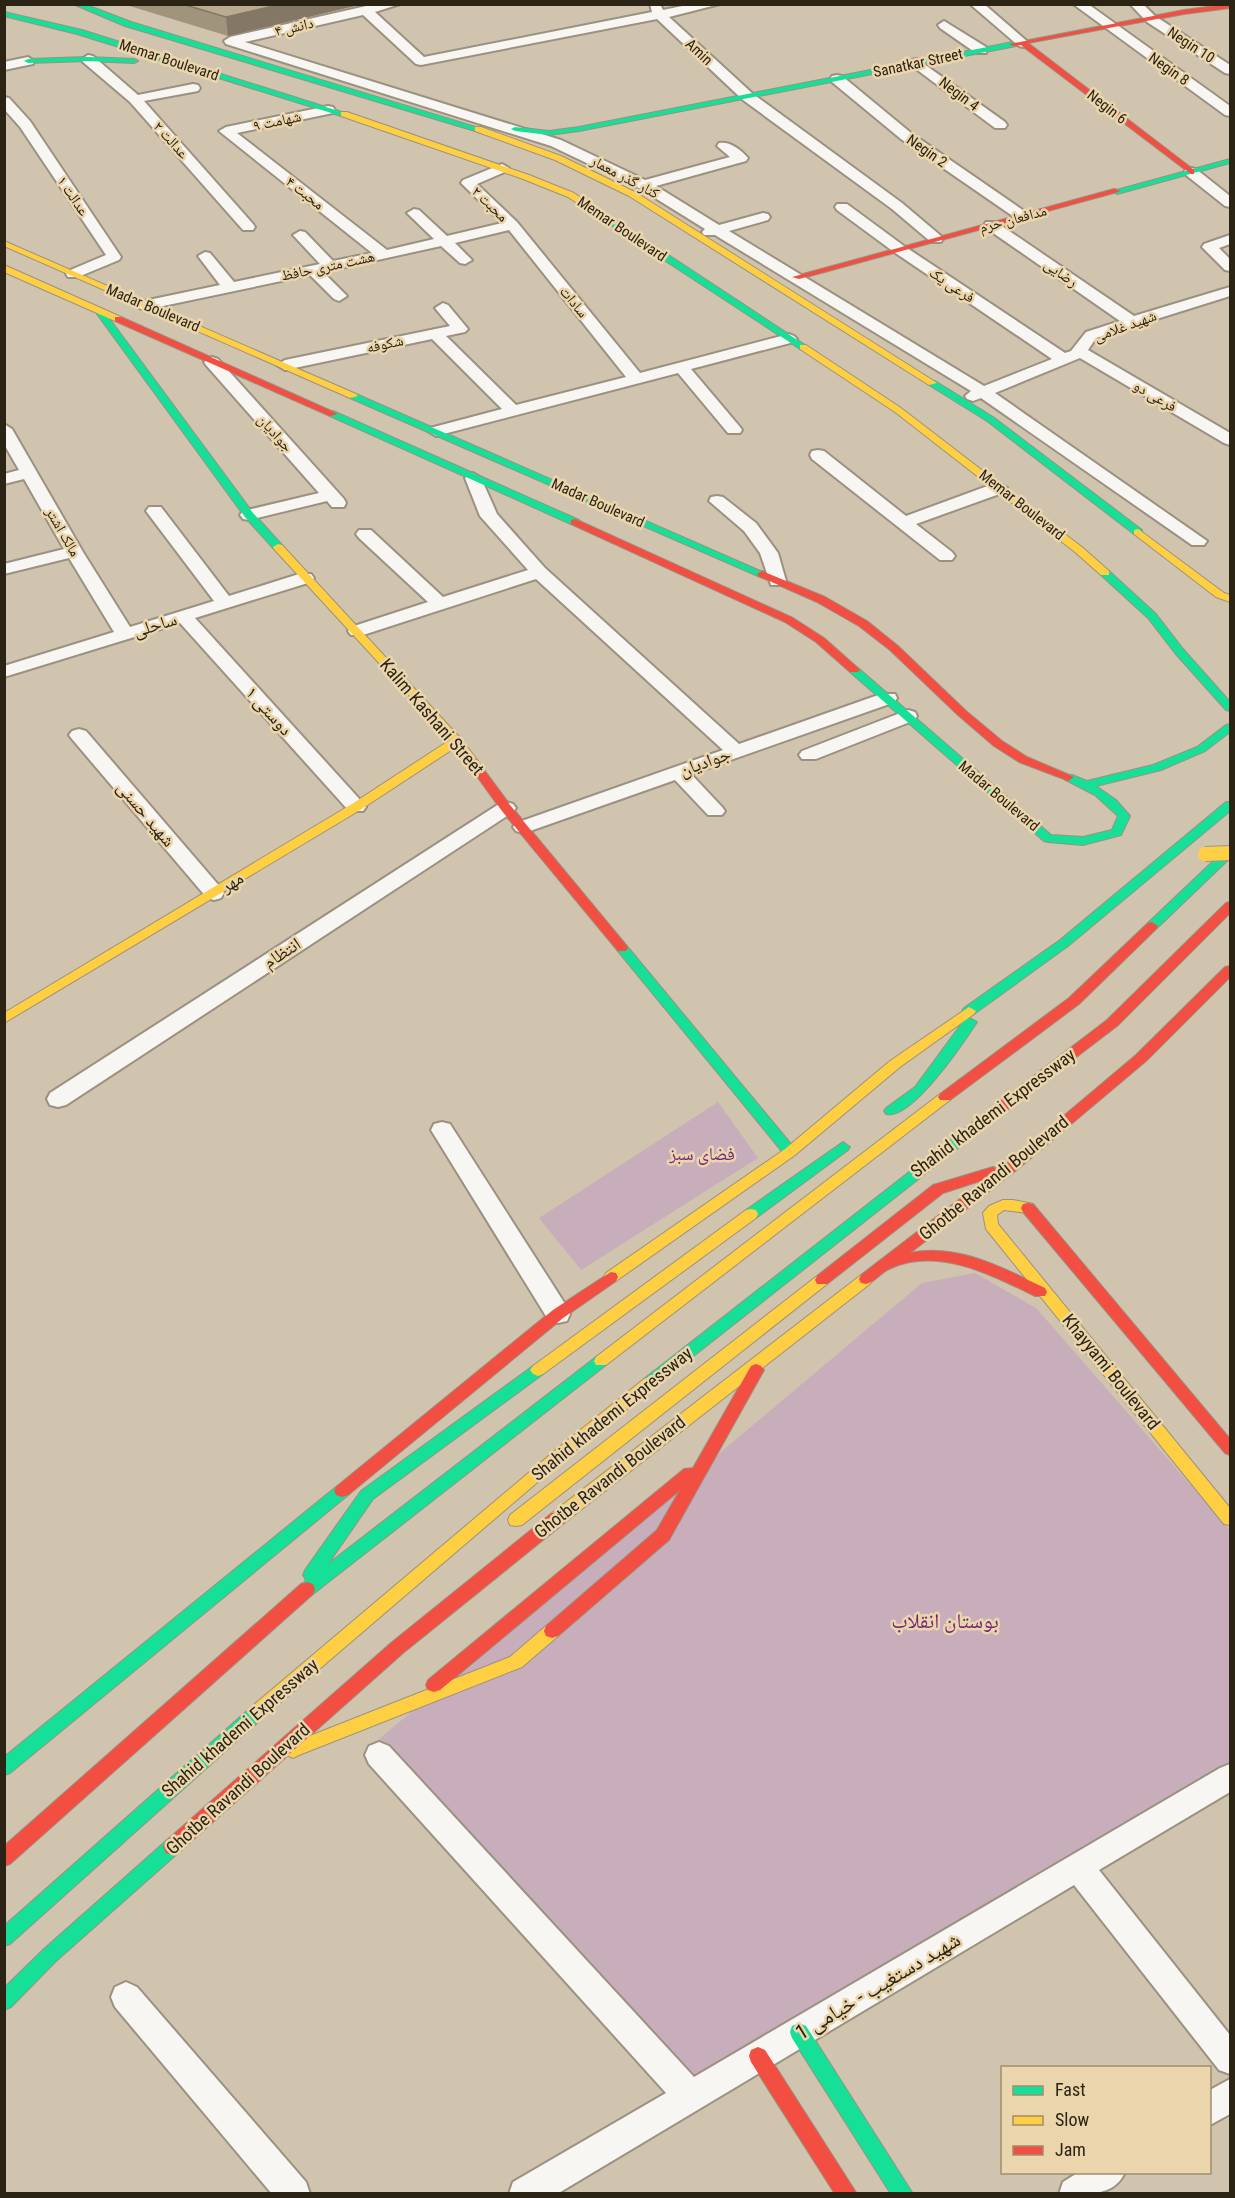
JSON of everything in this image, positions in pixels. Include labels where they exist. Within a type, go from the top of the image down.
[{"type":"main road","points":[[10,4],[69,23],[78,31]]},
{"type":"main road","name":"Memar Boulevard","points":[[76,4],[96,14],[524,144],[570,163],[632,194],[990,419],[1042,467],[1077,488],[1227,599]]},
{"type":"main road","name":"Sanatkar Street","points":[[515,129],[549,133],[607,124],[981,50],[1151,19],[1229,8]]},
{"type":"main road","name":"Memar Boulevard","points":[[4,14],[78,31],[328,110],[502,168],[571,195],[898,410],[1079,550],[1152,616],[1196,648]]},
{"type":"main road","points":[[28,61],[51,44],[51,30],[45,22]]},
{"type":"main road","points":[[205,47],[230,41]]},
{"type":"main road","name":"Negin 6","points":[[1023,43],[1191,172]]},
{"type":"main road","points":[[28,61],[126,60],[190,67]]},
{"type":"main road","points":[[582,154],[577,148],[580,142],[607,124]]},
{"type":"main road","name":"مدافعان حرم","points":[[796,277],[1230,161]]},
{"type":"main road","name":"Madar Boulevard","points":[[4,243],[144,305],[249,348],[852,615],[916,667],[970,733],[1044,770],[1088,784],[1115,801],[1124,816],[1117,832],[1100,840],[1075,842],[1048,838],[820,640],[789,620],[719,585],[258,383],[4,268]]},
{"type":"main road","name":"Kalim Kashani Street","points":[[98,310],[249,516],[457,741],[506,808],[790,1152]]},
{"type":"main road","points":[[217,364],[244,364],[252,360],[253,354],[249,348]]},
{"type":"main road","points":[[258,383],[256,378],[258,373],[275,366],[285,365]]},
{"type":"main road","points":[[993,483],[1016,479]]},
{"type":"main road","points":[[1058,488],[1077,488]]},
{"type":"main road","points":[[1019,504],[1032,495]]},
{"type":"main road","name":"Memar Boulevard","points":[[1152,616],[1179,651],[1230,708]]},
{"type":"main road","points":[[1088,784],[1157,768],[1201,749],[1230,728]]},
{"type":"main road","points":[[938,744],[970,733]]},
{"type":"main road","name":"مهر","points":[[4,1019],[356,807],[457,741]]},
{"type":"main road","points":[[4,1768],[558,1314],[790,1152],[895,1064],[1064,943],[1230,805]]},
{"type":"main road","points":[[1191,864],[1205,854],[1230,853]]},
{"type":"main road","points":[[4,1858],[294,1599],[873,1151],[1074,1001],[1230,853]]},
{"type":"main road","name":"Shahid khademi Expressway","points":[[4,1938],[254,1714],[591,1430],[910,1176],[1112,1023],[1230,906]]},
{"type":"main road","points":[[1064,943],[1093,936]]},
{"type":"main road","name":"Ghotbe Ravandi Boulevard","points":[[4,2001],[50,1955],[397,1648],[604,1480],[1014,1165],[1141,1058],[1230,970]]},
{"type":"main road","points":[[882,1118],[920,1090],[987,999]]},
{"type":"main road","points":[[294,1599],[367,1495],[854,1139]]},
{"type":"main road","points":[[507,1527],[938,1189],[1014,1165]]},
{"type":"main road","name":"Khayyami Boulevard","points":[[1230,1449],[1031,1209],[1007,1203],[996,1206],[990,1213],[991,1225],[1230,1519]]},
{"type":"main road","points":[[884,1265],[926,1256],[958,1259],[995,1271],[1048,1296]]},
{"type":"main road","points":[[272,1758],[516,1662],[663,1535],[762,1358]]},
{"type":"main road","points":[[412,1703],[705,1461]]},
{"type":"main road","points":[[383,1604],[460,1559]]},
{"type":"main road","points":[[799,2032],[903,2193]]},
{"type":"main road","points":[[758,2056],[847,2193]]},
{"type":"street","name":"دانش ۴","points":[[230,41],[394,4]]},
{"type":"street","points":[[366,11],[421,61],[657,10],[714,4]]},
{"type":"street","points":[[976,4],[1023,43]]},
{"type":"street","name":"Negin 8","points":[[1080,4],[1108,27],[1230,112]]},
{"type":"street","name":"Negin 10","points":[[1136,4],[1151,19],[1230,70]]},
{"type":"street","name":"Amin","points":[[657,10],[748,97],[897,206],[936,239]]},
{"type":"street","points":[[944,25],[981,50]]},
{"type":"street","name":"کنار گذر معمار","points":[[230,41],[515,129],[582,154],[644,185],[984,392],[1198,541]]},
{"type":"street","name":"عدالت ۲","points":[[88,59],[135,99],[248,227]]},
{"type":"street","points":[[4,66],[28,61]]},
{"type":"street","name":"Negin 4","points":[[917,63],[1000,125]]},
{"type":"street","name":"Negin 2","points":[[837,79],[906,136],[1022,216]]},
{"type":"street","points":[[135,99],[192,88]]},
{"type":"street","name":"عدالت ۱","points":[[4,101],[25,124],[114,257],[74,274]]},
{"type":"street","name":"شهامت ۹","points":[[226,131],[328,110]]},
{"type":"street","name":"محبت ۴","points":[[226,131],[384,255]]},
{"type":"street","points":[[644,185],[741,158],[724,146]]},
{"type":"street","name":"محبت ۲","points":[[502,168],[468,183],[512,225]]},
{"type":"street","points":[[1191,172],[1230,202]]},
{"type":"street","name":"فرعی یک","points":[[842,207],[899,249],[1064,360]]},
{"type":"street","points":[[414,213],[465,260]]},
{"type":"street","points":[[699,236],[763,217]]},
{"type":"street","name":"هشت متری حافظ","points":[[144,305],[384,255],[512,225]]},
{"type":"street","name":"سادات","points":[[512,225],[636,379]]},
{"type":"street","name":"رضایی","points":[[990,225],[1132,322]]},
{"type":"street","points":[[300,235],[330,266]]},
{"type":"street","points":[[1230,239],[1209,247],[1230,267]]},
{"type":"street","points":[[205,256],[230,287]]},
{"type":"street","points":[[313,270],[339,296]]},
{"type":"street","name":"شهید غلامی","points":[[961,401],[1064,360],[1079,351],[1090,335],[1230,291]]},
{"type":"street","name":"شکوفه","points":[[285,365],[460,329],[443,308]]},
{"type":"street","points":[[435,334],[513,411]]},
{"type":"street","points":[[436,431],[789,339]]},
{"type":"street","name":"فرعی دو","points":[[1079,351],[1230,440]]},
{"type":"street","name":"جوادیان","points":[[217,364],[334,499],[249,516]]},
{"type":"street","points":[[681,367],[734,430]]},
{"type":"street","name":"مالک اشتر","points":[[4,429],[74,552],[125,634]]},
{"type":"street","points":[[818,455],[946,556]]},
{"type":"street","points":[[4,479],[30,473]]},
{"type":"street","points":[[473,478],[489,516],[539,572],[735,751]]},
{"type":"street","points":[[904,523],[993,483]]},
{"type":"street","points":[[717,501],[750,527],[770,553],[777,581]]},
{"type":"street","points":[[155,511],[225,603]]},
{"type":"street","points":[[365,534],[439,603]]},
{"type":"street","points":[[4,569],[74,552]]},
{"type":"street","points":[[357,631],[539,572]]},
{"type":"street","name":"ساحلی","points":[[4,672],[305,578]]},
{"type":"street","name":"دوستی ۱","points":[[183,616],[356,807]]},
{"type":"street","name":"جوادیان","points":[[523,827],[888,698]]},
{"type":"street","points":[[809,755],[908,716]]},
{"type":"street","name":"شهید حسنی","points":[[79,735],[213,893]]},
{"type":"street","points":[[678,772],[715,811]]},
{"type":"street","name":"انتظام","points":[[58,1099],[506,808]]},
{"type":"street","points":[[442,1130],[558,1314]]},
{"type":"street","points":[[379,1755],[690,2096]]},
{"type":"street","name":"شهید دستغیب - خیامی 1","points":[[525,2193],[1230,1778]]},
{"type":"street","points":[[1078,1868],[1230,2059]]},
{"type":"street","points":[[126,1997],[294,2193]]},
{"type":"street","points":[[1211,2108],[1230,2095]]},
{"type":"street","points":[[1076,2193],[1106,2174]]},
{"type":"green space","name":"فضای سبز","points":[[718,1102],[758,1158],[581,1270],[539,1218]]},
{"type":"green space","name":"بوستان انقلاب","points":[[975,1273],[1036,1308],[1230,1530],[1230,1773],[665,2091],[372,1745],[922,1283]]},
{"type":"building","points":[[182,4],[282,4],[226,17]]},
{"type":"traffic: fast","points":[[76,4],[128,24],[478,129]]},
{"type":"traffic: fast","points":[[4,14],[79,32],[344,114]]},
{"type":"traffic: fast","points":[[515,129],[549,133],[579,129],[1013,44]]},
{"type":"traffic: fast","points":[[28,61],[88,59],[134,61]]},
{"type":"traffic: fast","points":[[1117,191],[1230,161]]},
{"type":"traffic: fast","points":[[600,214],[803,347]]},
{"type":"traffic: fast","points":[[100,312],[249,515],[278,547]]},
{"type":"traffic: fast","points":[[932,383],[990,419],[1138,532]]},
{"type":"traffic: fast","points":[[353,396],[762,574]]},
{"type":"traffic: fast","points":[[333,414],[575,522]]},
{"type":"traffic: fast","points":[[1105,573],[1152,616],[1179,651],[1230,708]]},
{"type":"traffic: fast","points":[[854,670],[1048,838],[1083,841],[1117,832],[1124,816],[1118,809],[1099,792],[1068,777]]},
{"type":"traffic: fast","points":[[1088,784],[1157,768],[1201,749],[1230,727]]},
{"type":"traffic: fast","points":[[969,1011],[1064,943],[1230,805]]},
{"type":"traffic: fast","points":[[1152,926],[1230,852]]},
{"type":"traffic: fast","points":[[622,948],[790,1152]]},
{"type":"traffic: fast","points":[[891,1111],[920,1090],[970,1022]]},
{"type":"traffic: fast","points":[[649,1383],[977,1126]]},
{"type":"traffic: fast","points":[[751,1214],[843,1147]]},
{"type":"traffic: fast","points":[[307,1589],[601,1361]]},
{"type":"traffic: fast","points":[[311,1575],[367,1495],[538,1370]]},
{"type":"traffic: fast","points":[[4,1768],[342,1491]]},
{"type":"traffic: fast","points":[[4,1938],[262,1708]]},
{"type":"traffic: fast","points":[[4,2001],[50,1955],[172,1847]]},
{"type":"traffic: fast","points":[[799,2032],[903,2194]]},
{"type":"traffic: slow","points":[[344,114],[526,177],[571,195],[600,214]]},
{"type":"traffic: slow","points":[[478,129],[558,158],[632,194],[932,383]]},
{"type":"traffic: slow","points":[[4,243],[353,396]]},
{"type":"traffic: slow","points":[[4,268],[118,319]]},
{"type":"traffic: slow","points":[[803,347],[898,410],[1079,550],[1105,573]]},
{"type":"traffic: slow","points":[[1138,532],[1220,595],[1230,599]]},
{"type":"traffic: slow","points":[[278,547],[457,741],[472,761]]},
{"type":"traffic: slow","points":[[4,1019],[356,807],[457,741]]},
{"type":"traffic: slow","points":[[1205,854],[1230,853]]},
{"type":"traffic: slow","points":[[611,1277],[790,1152],[895,1064],[969,1011]]},
{"type":"traffic: slow","points":[[601,1361],[945,1097]]},
{"type":"traffic: slow","points":[[1028,1208],[1003,1205],[994,1209],[990,1213],[991,1225],[1230,1519]]},
{"type":"traffic: slow","points":[[538,1370],[751,1214]]},
{"type":"traffic: slow","points":[[558,1518],[866,1279]]},
{"type":"traffic: slow","points":[[516,1520],[822,1280]]},
{"type":"traffic: slow","points":[[262,1708],[563,1452],[649,1383]]},
{"type":"traffic: slow","points":[[293,1750],[516,1662],[552,1631]]},
{"type":"traffic: jam","points":[[1013,44],[1184,12],[1230,6]]},
{"type":"traffic: jam","points":[[1023,43],[1191,172]]},
{"type":"traffic: jam","points":[[796,277],[1117,191]]},
{"type":"traffic: jam","points":[[118,319],[333,414]]},
{"type":"traffic: jam","points":[[575,522],[789,620],[820,640],[854,670]]},
{"type":"traffic: jam","points":[[762,574],[821,600],[863,623],[894,648],[962,713],[998,743],[1023,759],[1068,777]]},
{"type":"traffic: jam","points":[[472,761],[506,808],[622,948]]},
{"type":"traffic: jam","points":[[977,1126],[1112,1023],[1230,906]]},
{"type":"traffic: jam","points":[[945,1097],[1074,1001],[1152,926]]},
{"type":"traffic: jam","points":[[866,1279],[1014,1165],[1141,1058],[1230,970]]},
{"type":"traffic: jam","points":[[822,1280],[938,1189],[993,1172]]},
{"type":"traffic: jam","points":[[1028,1208],[1230,1449]]},
{"type":"traffic: jam","points":[[884,1265],[925,1256],[955,1258],[984,1267],[1040,1292]]},
{"type":"traffic: jam","points":[[342,1491],[558,1314],[611,1277]]},
{"type":"traffic: jam","points":[[552,1631],[663,1535],[756,1370]]},
{"type":"traffic: jam","points":[[434,1685],[690,1473]]},
{"type":"traffic: jam","points":[[172,1847],[397,1648],[558,1518]]},
{"type":"traffic: jam","points":[[4,1858],[307,1589]]},
{"type":"traffic: jam","points":[[758,2056],[847,2194]]}]
